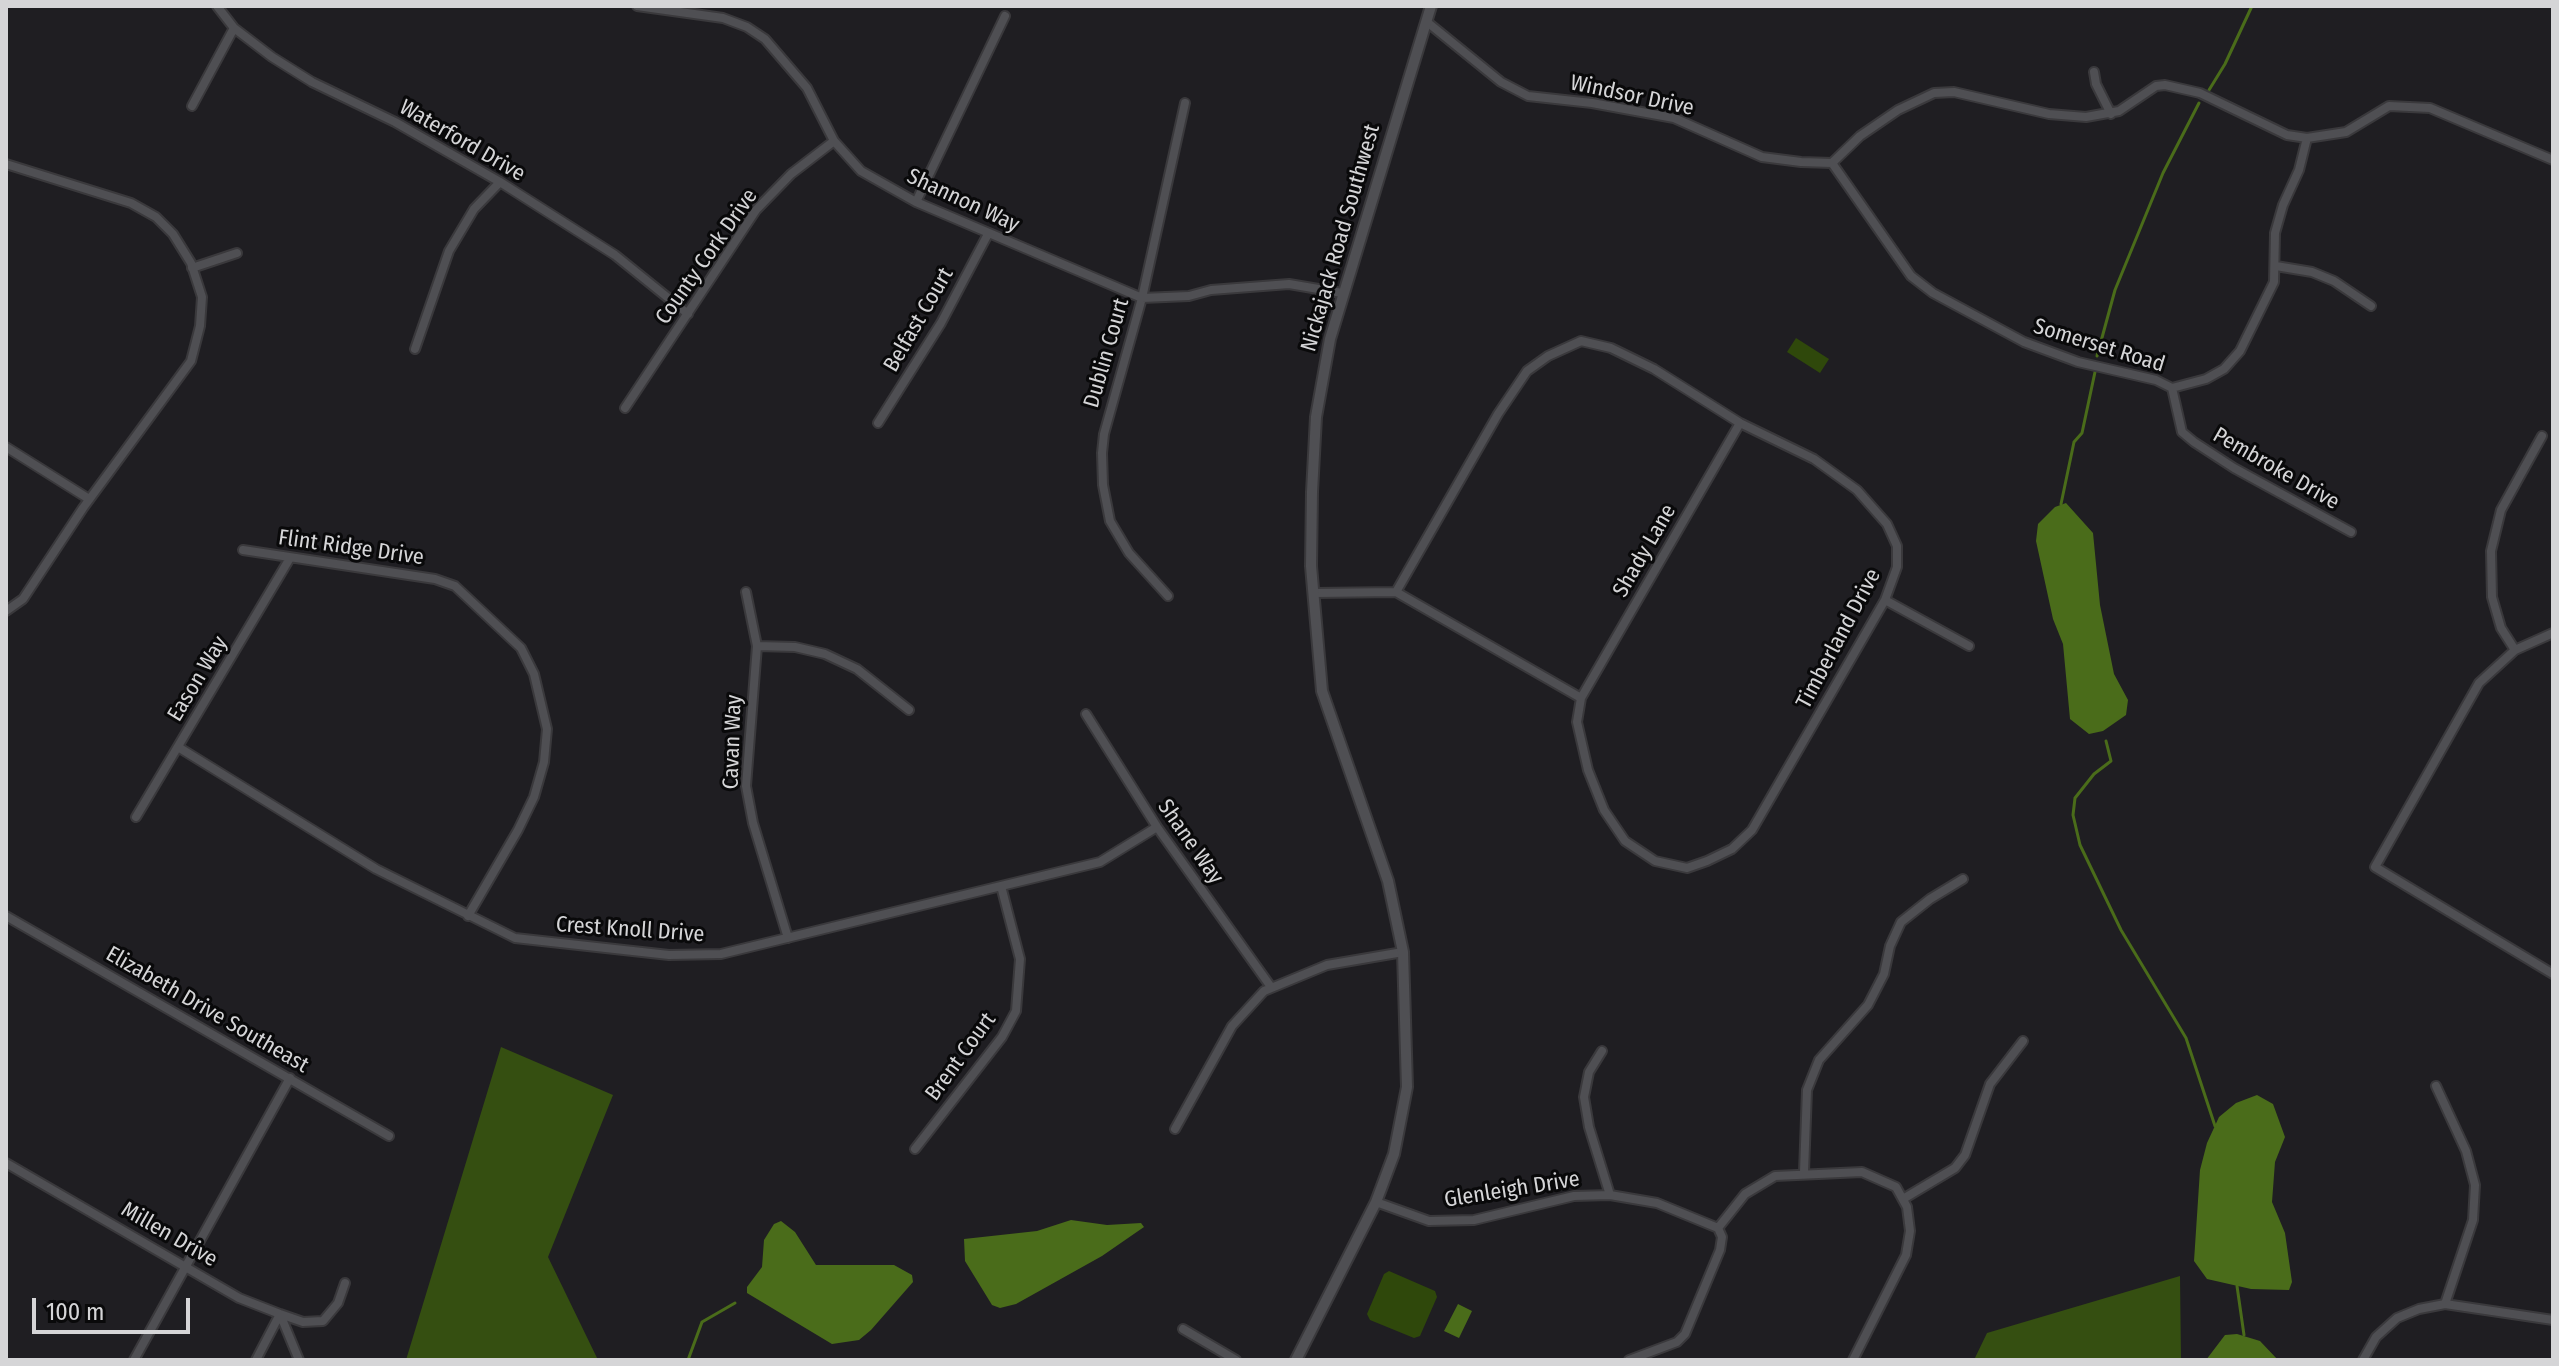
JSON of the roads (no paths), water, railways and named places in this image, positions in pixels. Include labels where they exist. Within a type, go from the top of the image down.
[{"type":"street","name":"Waterford Drive","points":[[217,6],[234,28],[312,82],[395,122],[500,182],[615,255],[688,314]]},
{"type":"street","name":"Shannon Way","points":[[637,6],[723,18],[747,27],[765,39],[807,88],[834,141],[861,171],[916,202],[1142,298],[1189,296],[1211,290],[1289,284],[1342,293]]},
{"type":"street","name":"Nickajack Road Southwest","points":[[1296,1360],[1376,1202],[1394,1154],[1407,1087],[1403,952],[1388,881],[1322,691],[1311,566],[1316,417],[1342,293],[1431,6]]},
{"type":"street","points":[[916,202],[1005,16]]},
{"type":"street","name":"Windsor Drive","points":[[1427,22],[1501,82],[1528,96],[1592,103],[1674,118],[1762,157],[1832,163]]},
{"type":"street","points":[[192,106],[234,28]]},
{"type":"street","points":[[2094,72],[2096,84],[2111,114]]},
{"type":"street","points":[[1832,163],[1860,136],[1898,110],[1945,91],[2067,117],[2111,114],[2156,86],[2178,86],[2287,135],[2307,138],[2346,132],[2389,106],[2430,108],[2553,160]]},
{"type":"street","name":"Dublin Court","points":[[1168,596],[1129,553],[1110,521],[1103,485],[1104,434],[1142,298],[1185,103]]},
{"type":"street","name":"Somerset Road","points":[[1832,163],[1911,276],[1933,293],[2035,347],[2078,362],[2109,366],[2156,380],[2172,388],[2206,379],[2224,369],[2240,351],[2274,282],[2275,233],[2283,205],[2299,170],[2307,138]]},
{"type":"street","name":"County Cork Drive","points":[[625,408],[756,210],[791,174],[834,141]]},
{"type":"street","points":[[6,164],[131,203],[156,217],[173,234],[192,268],[202,297],[200,326],[191,361],[89,499],[23,599],[6,611]]},
{"type":"street","points":[[415,349],[449,251],[474,209],[500,182]]},
{"type":"street","name":"Belfast Court","points":[[878,423],[941,323],[988,234]]},
{"type":"street","points":[[192,268],[237,253]]},
{"type":"street","points":[[2276,266],[2312,272],[2371,306]]},
{"type":"street","name":"Timberland Drive","points":[[1396,592],[1498,414],[1527,371],[1548,356],[1581,341],[1611,348],[1654,369],[1740,423],[1814,459],[1874,508],[1893,535],[1899,555],[1885,600],[1752,830],[1732,849],[1687,868],[1655,861],[1625,841],[1604,810],[1588,770],[1577,722],[1581,698]]},
{"type":"street","name":"Pembroke Drive","points":[[2172,388],[2182,432],[2194,442],[2234,468],[2351,532]]},
{"type":"street","name":"Shady Lane","points":[[1581,698],[1740,423]]},
{"type":"street","points":[[2515,650],[2501,628],[2492,597],[2489,568],[2493,535],[2501,510],[2542,436]]},
{"type":"street","points":[[6,447],[89,499]]},
{"type":"street","name":"Flint Ridge Drive","points":[[243,550],[409,573],[455,586],[492,617],[521,648],[528,661],[547,729],[544,762],[534,797],[518,830],[468,916]]},
{"type":"street","name":"Eason Way","points":[[136,817],[290,558]]},
{"type":"street","name":"Cavan Way","points":[[746,592],[757,646],[746,786],[753,823],[788,938]]},
{"type":"street","points":[[1315,593],[1396,592],[1581,698]]},
{"type":"street","points":[[1885,600],[1969,646]]},
{"type":"street","points":[[2553,633],[2515,650],[2479,683],[2375,867],[2553,974]]},
{"type":"street","points":[[757,646],[795,647],[825,654],[857,669],[909,710]]},
{"type":"street","name":"Shane Way","points":[[1086,714],[1157,827],[1271,987]]},
{"type":"street","name":"Crest Knoll Drive","points":[[178,747],[376,869],[515,938],[669,955],[721,954],[1100,862],[1157,827]]},
{"type":"street","points":[[1804,1172],[1807,1090],[1819,1060],[1868,1005],[1884,974],[1890,946],[1901,922],[1963,879]]},
{"type":"street","name":"Brent Court","points":[[915,1149],[1002,1037],[1016,1011],[1020,959],[1001,886]]},
{"type":"street","name":"Elizabeth Drive Southeast","points":[[6,916],[389,1136]]},
{"type":"street","points":[[1175,1129],[1232,1026],[1247,1006],[1271,987],[1327,965],[1403,952]]},
{"type":"street","points":[[1903,1199],[1955,1168],[1965,1155],[1990,1084],[2023,1041]]},
{"type":"street","points":[[1602,1051],[1589,1072],[1584,1097],[1589,1127],[1610,1195]]},
{"type":"street","points":[[134,1360],[290,1078]]},
{"type":"street","points":[[2436,1086],[2459,1133],[2475,1185],[2473,1220],[2445,1304]]},
{"type":"street","name":"Millen Drive","points":[[6,1163],[187,1265],[239,1298],[280,1314],[303,1322],[323,1321],[338,1303],[345,1283]]},
{"type":"street","points":[[1629,1360],[1677,1342],[1685,1334],[1720,1250],[1722,1237],[1718,1228],[1745,1194],[1760,1182],[1804,1172],[1862,1172],[1896,1187],[1903,1199],[1910,1231],[1906,1255],[1853,1360]]},
{"type":"street","name":"Glenleigh Drive","points":[[1376,1202],[1429,1221],[1474,1220],[1574,1196],[1610,1195],[1657,1203],[1718,1228]]},
{"type":"street","points":[[2363,1360],[2376,1337],[2397,1318],[2445,1304],[2553,1320]]},
{"type":"street","points":[[256,1360],[280,1314]]},
{"type":"street","points":[[280,1314],[299,1360]]},
{"type":"street","points":[[1183,1329],[1236,1360]]},
{"type":"waterway","points":[[2209,90],[2252,6]]},
{"type":"waterway","points":[[2097,356],[2115,290],[2163,173],[2199,103]]},
{"type":"waterway","points":[[2061,504],[2074,442],[2082,433],[2095,372]]},
{"type":"waterway","points":[[2106,741],[2111,761],[2094,774],[2075,798],[2073,815],[2080,845],[2121,930],[2186,1038],[2215,1126]]},
{"type":"waterway","points":[[2237,1286],[2244,1335]]},
{"type":"waterway","points":[[688,1360],[702,1322],[735,1303]]}]
